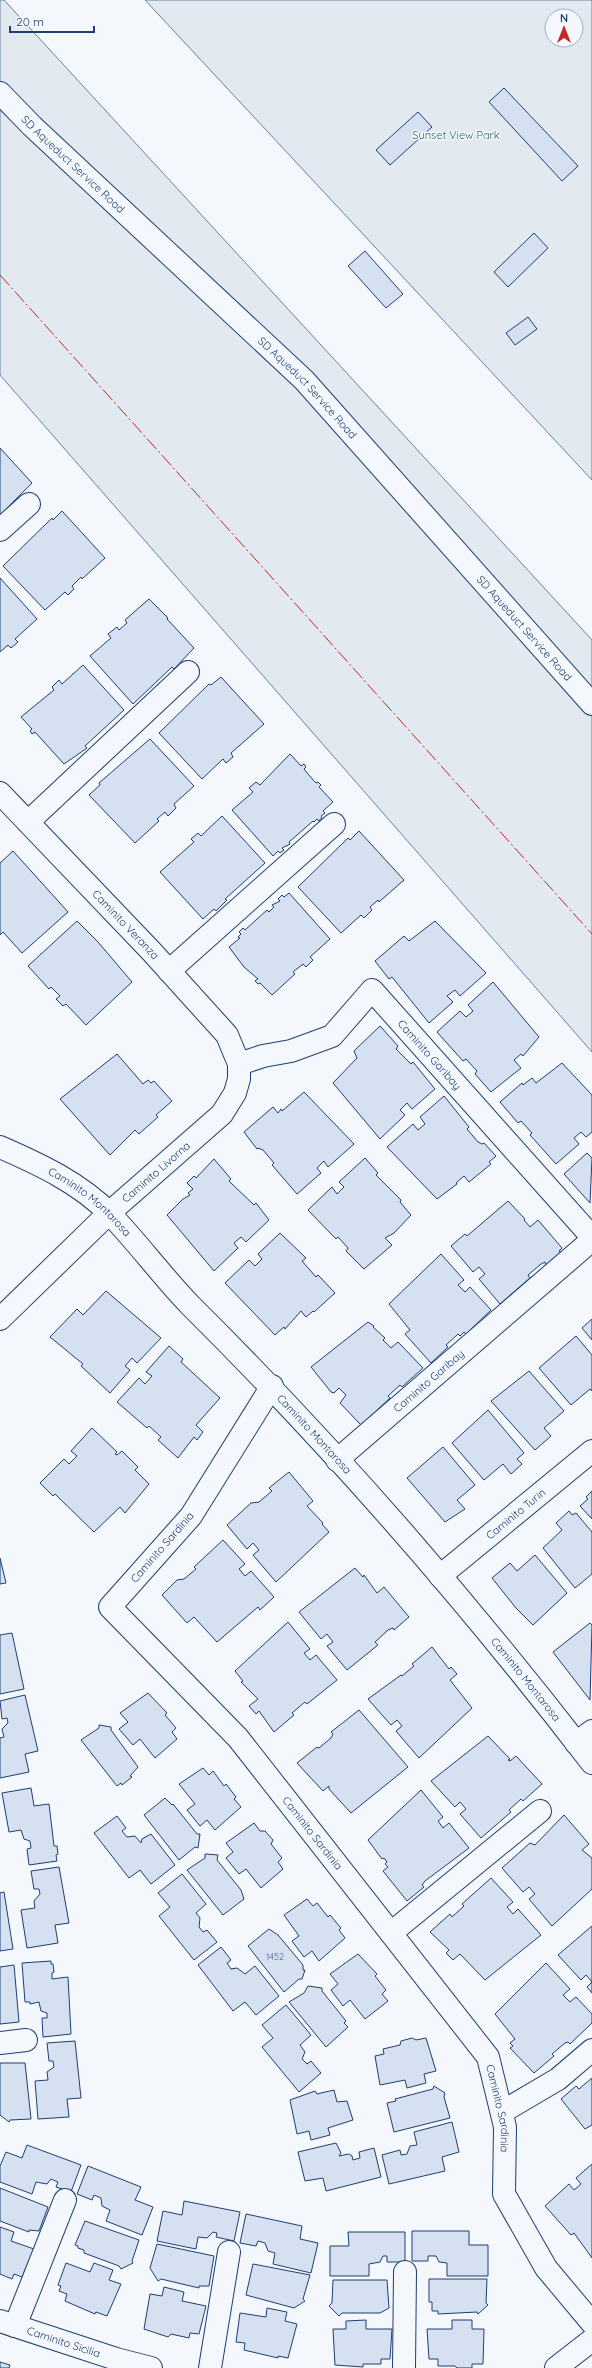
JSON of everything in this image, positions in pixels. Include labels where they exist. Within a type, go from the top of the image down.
[{"type":"street","name":"SD Aqueduct Service Road","points":[[0,93],[32,126],[304,380],[592,704]]},
{"type":"street","points":[[0,530],[29,504]]},
{"type":"street","points":[[28,822],[188,672]]},
{"type":"street","name":"Caminito Veranza","points":[[0,793],[169,971],[227,1035],[239,1064]]},
{"type":"street","points":[[169,971],[334,824]]},
{"type":"street","name":"Caminito Garibay","points":[[239,1064],[263,1056],[291,1051],[332,1036],[372,990],[592,1238],[337,1460]]},
{"type":"street","name":"Caminito Livorna","points":[[0,1319],[109,1212],[222,1114],[235,1093],[239,1064]]},
{"type":"street","name":"Caminito Montarosa","points":[[0,1147],[46,1168],[77,1188],[109,1212],[183,1297],[272,1386],[584,1737],[592,1763]]},
{"type":"street","name":"Caminito Sardinia","points":[[272,1386],[191,1516],[110,1607],[238,1738],[488,2057],[505,2127],[504,2194],[546,2268],[592,2323]]},
{"type":"street","name":"Caminito Turin","points":[[440,1576],[592,1451]]},
{"type":"street","points":[[391,1933],[540,1811]]},
{"type":"street","points":[[0,2043],[26,2040]]},
{"type":"street","points":[[502,2112],[558,2079],[592,2050]]},
{"type":"street","points":[[8,2323],[65,2200]]},
{"type":"street","points":[[210,2368],[229,2252]]},
{"type":"street","points":[[404,2368],[405,2272]]},
{"type":"street","name":"Caminito Sicilia","points":[[8,2323],[105,2362],[151,2368]]},
{"type":"street","points":[[556,2368],[592,2340]]},
{"type":"green space","points":[[0,0],[4,0],[592,640],[592,1052],[0,375]]},
{"type":"green space","name":"Sunset View Park","points":[[145,0],[592,0],[592,480]]},
{"type":"building","points":[[504,88],[578,166],[562,181],[489,102]]},
{"type":"building","points":[[418,112],[432,127],[390,165],[376,150]]},
{"type":"building","points":[[534,233],[548,248],[508,287],[494,272]]},
{"type":"building","points":[[365,251],[403,294],[386,308],[348,266]]},
{"type":"building","points":[[528,317],[537,329],[515,345],[506,333]]},
{"type":"building","points":[[0,448],[32,483],[0,515]]},
{"type":"building","points":[[62,511],[105,558],[72,586],[74,589],[68,595],[65,592],[45,610],[3,566],[52,518],[53,520]]},
{"type":"building","points":[[0,578],[37,619],[15,639],[18,642],[11,648],[8,645],[0,652]]},
{"type":"building","points":[[149,599],[194,648],[174,669],[172,667],[133,704],[90,656],[111,638],[108,634],[117,627],[119,630],[127,623],[125,620]]},
{"type":"building","points":[[83,665],[124,710],[85,746],[87,748],[64,764],[35,732],[32,734],[30,731],[32,729],[21,717],[54,690],[52,687],[59,680],[62,684]]},
{"type":"building","points":[[221,677],[264,724],[231,753],[233,757],[226,763],[223,759],[202,779],[159,733],[209,684],[211,685]]},
{"type":"building","points":[[150,739],[194,786],[174,804],[176,808],[168,816],[165,812],[157,819],[159,821],[135,843],[89,795],[100,785],[99,783]]},
{"type":"building","points":[[290,754],[301,766],[304,764],[306,767],[304,769],[316,783],[318,782],[321,785],[319,787],[333,802],[323,811],[325,813],[321,816],[322,817],[319,821],[317,819],[314,822],[313,821],[289,842],[290,844],[282,848],[284,850],[280,853],[278,851],[273,856],[232,810],[253,792],[249,788],[256,782],[260,785]]},
{"type":"building","points":[[222,816],[265,863],[225,899],[227,900],[216,911],[214,909],[203,919],[160,872],[194,842],[191,839],[198,833],[201,836]]},
{"type":"building","points":[[359,831],[404,880],[379,902],[378,900],[370,907],[372,910],[364,918],[361,915],[341,933],[298,887],[348,838],[350,840]]},
{"type":"building","points":[[13,851],[68,912],[22,953],[3,932],[0,935],[0,863]]},
{"type":"building","points":[[289,893],[330,939],[310,957],[313,960],[306,967],[303,964],[293,972],[295,974],[272,995],[260,983],[258,984],[255,981],[258,979],[244,967],[229,947],[240,938],[238,937],[241,934],[239,932],[243,928],[245,930],[267,910],[269,912],[274,907],[272,905],[280,901],[278,899],[282,895],[284,897]]},
{"type":"building","points":[[77,921],[98,942],[132,982],[86,1025],[66,1004],[63,1006],[56,999],[60,996],[51,987],[49,989],[28,966]]},
{"type":"building","points":[[435,921],[486,973],[460,996],[455,990],[447,996],[453,1002],[429,1023],[392,977],[389,979],[375,961],[404,936],[409,941]]},
{"type":"building","points":[[493,982],[539,1037],[523,1056],[521,1054],[514,1060],[521,1068],[491,1092],[475,1074],[477,1071],[466,1059],[463,1061],[437,1032],[460,1011],[466,1017],[473,1011],[468,1005]]},
{"type":"building","points":[[380,1026],[398,1046],[396,1049],[411,1064],[413,1062],[435,1089],[412,1109],[407,1103],[400,1110],[405,1115],[380,1139],[333,1083],[357,1058],[354,1051]]},
{"type":"building","points":[[117,1054],[143,1084],[148,1080],[151,1083],[154,1081],[172,1101],[156,1115],[158,1117],[139,1134],[135,1130],[110,1155],[60,1099]]},
{"type":"building","points":[[562,1063],[592,1095],[592,1132],[586,1137],[581,1132],[574,1138],[579,1144],[556,1164],[530,1135],[532,1133],[521,1121],[518,1123],[500,1102],[522,1083],[523,1085],[532,1078],[536,1083]]},
{"type":"building","points":[[304,1092],[354,1144],[328,1167],[324,1161],[317,1168],[321,1173],[297,1194],[272,1165],[274,1163],[263,1150],[257,1149],[244,1132],[273,1107],[278,1113],[281,1109],[282,1111]]},
{"type":"building","points":[[444,1096],[469,1127],[467,1129],[478,1142],[482,1144],[484,1143],[496,1156],[489,1162],[491,1164],[469,1182],[464,1176],[456,1183],[457,1184],[437,1199],[387,1147],[413,1124],[418,1130],[425,1124],[420,1117]]},
{"type":"building","points":[[587,1153],[592,1158],[590,1203],[564,1174]]},
{"type":"building","points":[[365,1158],[378,1173],[376,1175],[401,1200],[400,1202],[411,1215],[394,1233],[385,1238],[392,1245],[364,1269],[346,1251],[348,1248],[338,1237],[336,1239],[308,1210],[332,1187],[337,1194],[344,1187],[339,1182]]},
{"type":"building","points":[[214,1159],[231,1179],[229,1181],[254,1205],[256,1203],[269,1220],[246,1242],[241,1237],[234,1243],[238,1248],[214,1271],[167,1215],[183,1199],[190,1195],[188,1193],[193,1189],[187,1183],[194,1176],[196,1178]]},
{"type":"building","points":[[508,1201],[525,1219],[524,1220],[530,1227],[538,1220],[562,1248],[559,1251],[561,1252],[546,1265],[545,1262],[541,1264],[528,1275],[530,1278],[500,1304],[479,1279],[485,1274],[479,1267],[473,1272],[451,1246],[465,1234],[467,1236]]},
{"type":"building","points":[[280,1233],[306,1258],[302,1261],[316,1277],[318,1275],[335,1293],[314,1312],[313,1311],[306,1317],[301,1311],[285,1329],[284,1327],[275,1335],[225,1283],[249,1260],[255,1266],[262,1259],[258,1254]]},
{"type":"building","points":[[441,1254],[464,1280],[458,1285],[465,1292],[470,1287],[491,1310],[466,1334],[464,1332],[460,1336],[458,1334],[446,1345],[448,1347],[431,1363],[405,1334],[410,1330],[389,1304]]},
{"type":"building","points":[[106,1291],[161,1338],[137,1363],[132,1358],[125,1366],[130,1370],[110,1393],[81,1366],[83,1364],[50,1337],[77,1309],[83,1315]]},
{"type":"building","points":[[592,1319],[592,1340],[582,1328]]},
{"type":"building","points":[[368,1322],[385,1338],[383,1340],[391,1348],[398,1342],[423,1368],[402,1387],[400,1385],[388,1396],[390,1398],[361,1425],[340,1403],[346,1395],[339,1388],[334,1393],[331,1392],[311,1367]]},
{"type":"building","points":[[576,1336],[592,1355],[592,1391],[590,1389],[571,1405],[539,1368]]},
{"type":"building","points":[[169,1346],[183,1359],[181,1362],[220,1398],[196,1425],[203,1432],[197,1440],[194,1437],[178,1458],[158,1440],[161,1437],[149,1426],[147,1428],[117,1402],[139,1378],[145,1384],[152,1376],[146,1372]]},
{"type":"building","points":[[529,1371],[564,1411],[544,1428],[551,1436],[535,1450],[491,1401]]},
{"type":"building","points":[[488,1410],[524,1453],[517,1459],[522,1464],[511,1474],[503,1464],[484,1480],[452,1443]]},
{"type":"building","points":[[92,1428],[117,1452],[115,1454],[117,1455],[122,1451],[138,1467],[135,1470],[149,1484],[125,1513],[120,1507],[94,1532],[55,1494],[53,1496],[40,1483],[64,1459],[69,1464],[77,1456],[71,1451]]},
{"type":"building","points":[[443,1447],[475,1485],[457,1500],[465,1509],[445,1522],[407,1478]]},
{"type":"building","points":[[289,1472],[313,1501],[307,1506],[323,1523],[322,1524],[329,1532],[276,1582],[253,1555],[259,1550],[253,1543],[247,1549],[227,1525],[251,1503],[259,1502],[272,1491],[269,1488]]},
{"type":"building","points":[[592,1491],[592,1519],[580,1506],[588,1499],[586,1497]]},
{"type":"building","points":[[569,1511],[572,1515],[576,1513],[592,1532],[592,1574],[575,1588],[543,1548],[562,1530],[556,1523]]},
{"type":"building","points":[[223,1540],[245,1564],[239,1569],[245,1576],[251,1571],[274,1597],[260,1610],[258,1607],[217,1642],[194,1617],[187,1623],[162,1595],[177,1580],[184,1579],[196,1569],[194,1567]]},
{"type":"building","points":[[535,1555],[567,1593],[533,1625],[516,1608],[492,1578],[510,1563],[517,1571]]},
{"type":"building","points":[[0,1558],[6,1583],[0,1584]]},
{"type":"building","points":[[355,1568],[363,1577],[364,1575],[377,1593],[384,1587],[409,1617],[394,1630],[393,1628],[388,1630],[375,1642],[378,1645],[347,1670],[327,1646],[333,1642],[327,1634],[321,1639],[299,1612]]},
{"type":"building","points":[[288,1622],[310,1649],[304,1653],[310,1660],[316,1655],[337,1680],[307,1704],[305,1702],[292,1713],[294,1715],[274,1732],[259,1711],[256,1714],[249,1706],[258,1699],[241,1682],[243,1681],[235,1671]]},
{"type":"building","points":[[590,1623],[592,1625],[590,1700],[553,1652]]},
{"type":"building","points":[[12,1633],[24,1689],[0,1694],[0,1635]]},
{"type":"building","points":[[432,1647],[449,1669],[451,1667],[457,1674],[450,1680],[472,1708],[419,1758],[396,1731],[402,1726],[397,1720],[391,1725],[368,1699],[401,1675],[402,1676],[414,1666],[412,1664]]},
{"type":"building","points":[[148,1693],[167,1713],[165,1715],[176,1728],[172,1732],[177,1739],[155,1758],[140,1739],[133,1745],[119,1729],[128,1722],[120,1713]]},
{"type":"building","points":[[25,1695],[38,1751],[25,1754],[29,1772],[0,1778],[0,1738],[4,1737],[2,1729],[8,1723],[7,1718],[2,1719],[0,1701]]},
{"type":"building","points":[[359,1710],[408,1767],[351,1813],[329,1789],[329,1786],[323,1791],[297,1763],[331,1738],[333,1734],[331,1732]]},
{"type":"building","points":[[99,1725],[111,1727],[111,1730],[138,1767],[130,1776],[132,1777],[122,1785],[121,1783],[117,1786],[81,1740],[99,1728]]},
{"type":"building","points":[[488,1736],[510,1759],[508,1760],[510,1761],[516,1756],[542,1784],[523,1801],[521,1799],[509,1810],[511,1812],[481,1838],[460,1814],[466,1809],[460,1802],[455,1807],[431,1781]]},
{"type":"building","points":[[203,1768],[209,1775],[213,1771],[224,1786],[226,1784],[236,1797],[234,1799],[241,1807],[215,1830],[207,1820],[200,1826],[187,1810],[195,1804],[179,1784]]},
{"type":"building","points":[[31,1788],[34,1806],[49,1804],[54,1846],[57,1846],[57,1861],[29,1865],[27,1849],[31,1848],[30,1841],[24,1839],[21,1830],[9,1832],[2,1793]]},
{"type":"building","points":[[421,1790],[443,1817],[438,1821],[443,1828],[449,1823],[469,1848],[425,1881],[422,1885],[424,1887],[407,1901],[383,1871],[388,1867],[385,1864],[387,1862],[384,1858],[382,1859],[368,1840]]},
{"type":"building","points":[[165,1798],[172,1805],[173,1804],[197,1834],[200,1834],[198,1848],[195,1847],[179,1860],[144,1815]]},
{"type":"building","points":[[564,1815],[589,1844],[582,1850],[592,1858],[592,1889],[552,1926],[529,1899],[535,1894],[529,1887],[523,1892],[502,1868],[530,1843],[535,1845]]},
{"type":"building","points":[[117,1816],[126,1828],[122,1831],[127,1837],[135,1836],[141,1843],[142,1839],[151,1834],[175,1865],[151,1884],[140,1870],[129,1878],[94,1833]]},
{"type":"building","points":[[254,1823],[260,1831],[265,1831],[273,1840],[271,1844],[282,1858],[278,1862],[283,1869],[261,1888],[246,1869],[239,1874],[226,1858],[233,1852],[226,1843]]},
{"type":"building","points":[[205,1854],[218,1855],[217,1860],[241,1890],[244,1899],[223,1915],[187,1870],[205,1858]]},
{"type":"building","points":[[59,1867],[69,1923],[55,1925],[58,1943],[27,1948],[21,1910],[35,1908],[34,1901],[40,1894],[39,1889],[34,1889],[31,1871]]},
{"type":"building","points":[[182,1874],[206,1904],[196,1913],[200,1918],[199,1927],[203,1932],[207,1930],[217,1942],[194,1960],[159,1916],[170,1907],[158,1893]]},
{"type":"building","points":[[491,1878],[513,1902],[507,1907],[513,1914],[518,1909],[541,1935],[485,1980],[460,1954],[453,1960],[446,1953],[449,1950],[430,1932],[450,1914],[452,1917],[464,1906],[462,1904]]},
{"type":"building","points":[[4,1892],[13,1949],[0,1951],[0,1893]]},
{"type":"building","points":[[307,1899],[313,1906],[317,1903],[328,1917],[330,1915],[341,1928],[339,1930],[345,1938],[319,1961],[312,1951],[304,1957],[292,1941],[299,1936],[284,1915]]},
{"type":"building","points":[[592,1926],[592,1982],[586,1975],[581,1980],[558,1955]]},
{"type":"building","points":[[269,1929],[278,1935],[303,1965],[303,1970],[305,1970],[302,1979],[299,1979],[284,1992],[248,1946]]},
{"type":"building","points":[[221,1947],[231,1960],[227,1963],[231,1969],[237,1968],[245,1974],[255,1966],[279,1996],[256,2015],[245,2002],[233,2011],[198,1965]]},
{"type":"building","points":[[358,1954],[377,1974],[375,1976],[386,1990],[382,1994],[388,2001],[365,2019],[350,2000],[343,2006],[331,1990],[338,1984],[330,1974]]},
{"type":"building","points":[[51,1961],[54,1972],[52,1973],[52,1979],[68,1977],[71,2034],[43,2037],[42,2018],[47,2018],[47,2013],[41,2011],[39,2002],[30,2004],[30,2002],[25,2002],[22,1963]]},
{"type":"building","points":[[546,1963],[570,1989],[563,1995],[570,2002],[576,1997],[592,2014],[592,2023],[570,2044],[568,2042],[565,2043],[552,2054],[554,2056],[534,2073],[510,2048],[513,2046],[510,2043],[515,2039],[495,2014]]},
{"type":"building","points":[[14,1965],[19,2022],[0,2024],[0,1967]]},
{"type":"building","points":[[592,1982],[592,1993],[587,1987]]},
{"type":"building","points":[[308,1986],[322,1988],[322,1991],[346,2021],[344,2023],[348,2027],[326,2047],[289,2002],[304,1993]]},
{"type":"building","points":[[286,2005],[311,2035],[300,2045],[305,2052],[302,2059],[307,2064],[311,2061],[321,2073],[299,2092],[262,2047],[273,2038],[262,2025]]},
{"type":"building","points":[[412,2038],[416,2040],[426,2038],[436,2071],[424,2074],[426,2083],[407,2088],[405,2080],[380,2085],[375,2056],[384,2054],[383,2049],[400,2045],[401,2041]]},
{"type":"building","points":[[75,2041],[81,2098],[67,2099],[69,2117],[38,2119],[35,2081],[48,2080],[47,2072],[54,2067],[53,2061],[49,2061],[47,2043]]},
{"type":"building","points":[[0,2063],[25,2063],[31,2119],[10,2120],[9,2122],[0,2115]]},
{"type":"building","points":[[592,2078],[592,2125],[585,2129],[561,2099],[576,2086],[579,2089]]},
{"type":"building","points":[[434,2086],[445,2093],[444,2097],[450,2118],[394,2132],[387,2103],[396,2101],[395,2099],[433,2089]]},
{"type":"building","points":[[334,2090],[337,2102],[347,2101],[353,2120],[328,2128],[330,2135],[311,2140],[309,2131],[297,2134],[290,2100],[315,2091],[317,2094]]},
{"type":"building","points":[[452,2122],[459,2152],[442,2157],[445,2171],[389,2184],[382,2155],[400,2150],[401,2155],[407,2154],[410,2146],[417,2145],[414,2132]]},
{"type":"building","points":[[336,2143],[341,2153],[339,2156],[349,2154],[352,2156],[353,2160],[360,2158],[359,2152],[374,2148],[381,2177],[326,2191],[323,2178],[305,2181],[298,2152]]},
{"type":"building","points":[[27,2145],[81,2165],[71,2192],[56,2187],[58,2182],[51,2179],[47,2184],[36,2182],[32,2194],[0,2182],[0,2166],[6,2152],[22,2158]]},
{"type":"building","points":[[592,2164],[592,2258],[574,2233],[571,2235],[545,2206],[569,2184],[574,2190],[581,2184],[576,2178]]},
{"type":"building","points":[[88,2166],[141,2187],[135,2200],[153,2207],[142,2235],[106,2221],[110,2210],[102,2206],[101,2198],[94,2195],[92,2200],[77,2194]]},
{"type":"building","points":[[0,2188],[48,2207],[39,2231],[29,2230],[29,2232],[0,2221]]},
{"type":"building","points":[[184,2201],[240,2212],[234,2241],[216,2237],[217,2233],[213,2232],[207,2238],[198,2237],[196,2249],[157,2241],[163,2211],[182,2215]]},
{"type":"building","points":[[246,2214],[302,2226],[300,2239],[318,2243],[311,2273],[273,2264],[275,2253],[268,2251],[265,2243],[258,2241],[256,2246],[240,2243]]},
{"type":"building","points":[[85,2221],[139,2240],[132,2261],[133,2263],[121,2269],[119,2266],[84,2253],[84,2250],[78,2248],[78,2246],[75,2245]]},
{"type":"building","points":[[0,2227],[14,2232],[11,2241],[34,2249],[22,2277],[14,2274],[12,2279],[0,2274]]},
{"type":"building","points":[[412,2231],[469,2231],[469,2245],[488,2245],[488,2276],[447,2276],[447,2263],[439,2262],[436,2256],[428,2256],[428,2261],[412,2261]]},
{"type":"building","points":[[348,2232],[405,2232],[405,2262],[387,2262],[387,2256],[383,2256],[380,2262],[369,2264],[369,2276],[330,2276],[330,2246],[349,2246]]},
{"type":"building","points":[[157,2244],[214,2256],[209,2286],[199,2286],[199,2288],[161,2279],[158,2281],[150,2268]]},
{"type":"building","points":[[66,2263],[90,2272],[94,2263],[113,2270],[109,2280],[121,2284],[107,2316],[96,2312],[95,2314],[65,2301],[67,2294],[59,2291],[61,2286],[58,2285]]},
{"type":"building","points":[[253,2264],[310,2275],[303,2299],[305,2301],[294,2308],[246,2295]]},
{"type":"building","points":[[429,2279],[487,2279],[486,2303],[488,2305],[478,2314],[477,2312],[438,2314],[438,2311],[432,2311],[432,2302],[429,2302]]},
{"type":"building","points":[[333,2280],[387,2280],[389,2308],[380,2313],[342,2313],[339,2316],[329,2306],[332,2303]]},
{"type":"building","points":[[164,2287],[184,2292],[182,2301],[206,2306],[199,2334],[190,2333],[189,2338],[171,2334],[168,2337],[144,2329],[150,2294],[162,2296]]},
{"type":"building","points":[[267,2308],[287,2312],[285,2321],[297,2324],[288,2358],[278,2356],[278,2358],[244,2350],[245,2343],[236,2342],[240,2313],[266,2317]]},
{"type":"building","points":[[366,2320],[366,2329],[392,2329],[390,2359],[381,2359],[381,2364],[363,2364],[363,2367],[335,2365],[333,2329],[346,2329],[346,2321]]},
{"type":"building","points":[[452,2320],[472,2320],[472,2329],[484,2329],[483,2364],[472,2364],[472,2368],[457,2368],[455,2366],[438,2366],[438,2359],[429,2359],[427,2329],[452,2329]]},
{"type":"building","points":[[0,2362],[10,2365],[9,2368],[0,2368]]},
{"type":"power","points":[[0,275],[592,934]]}]
